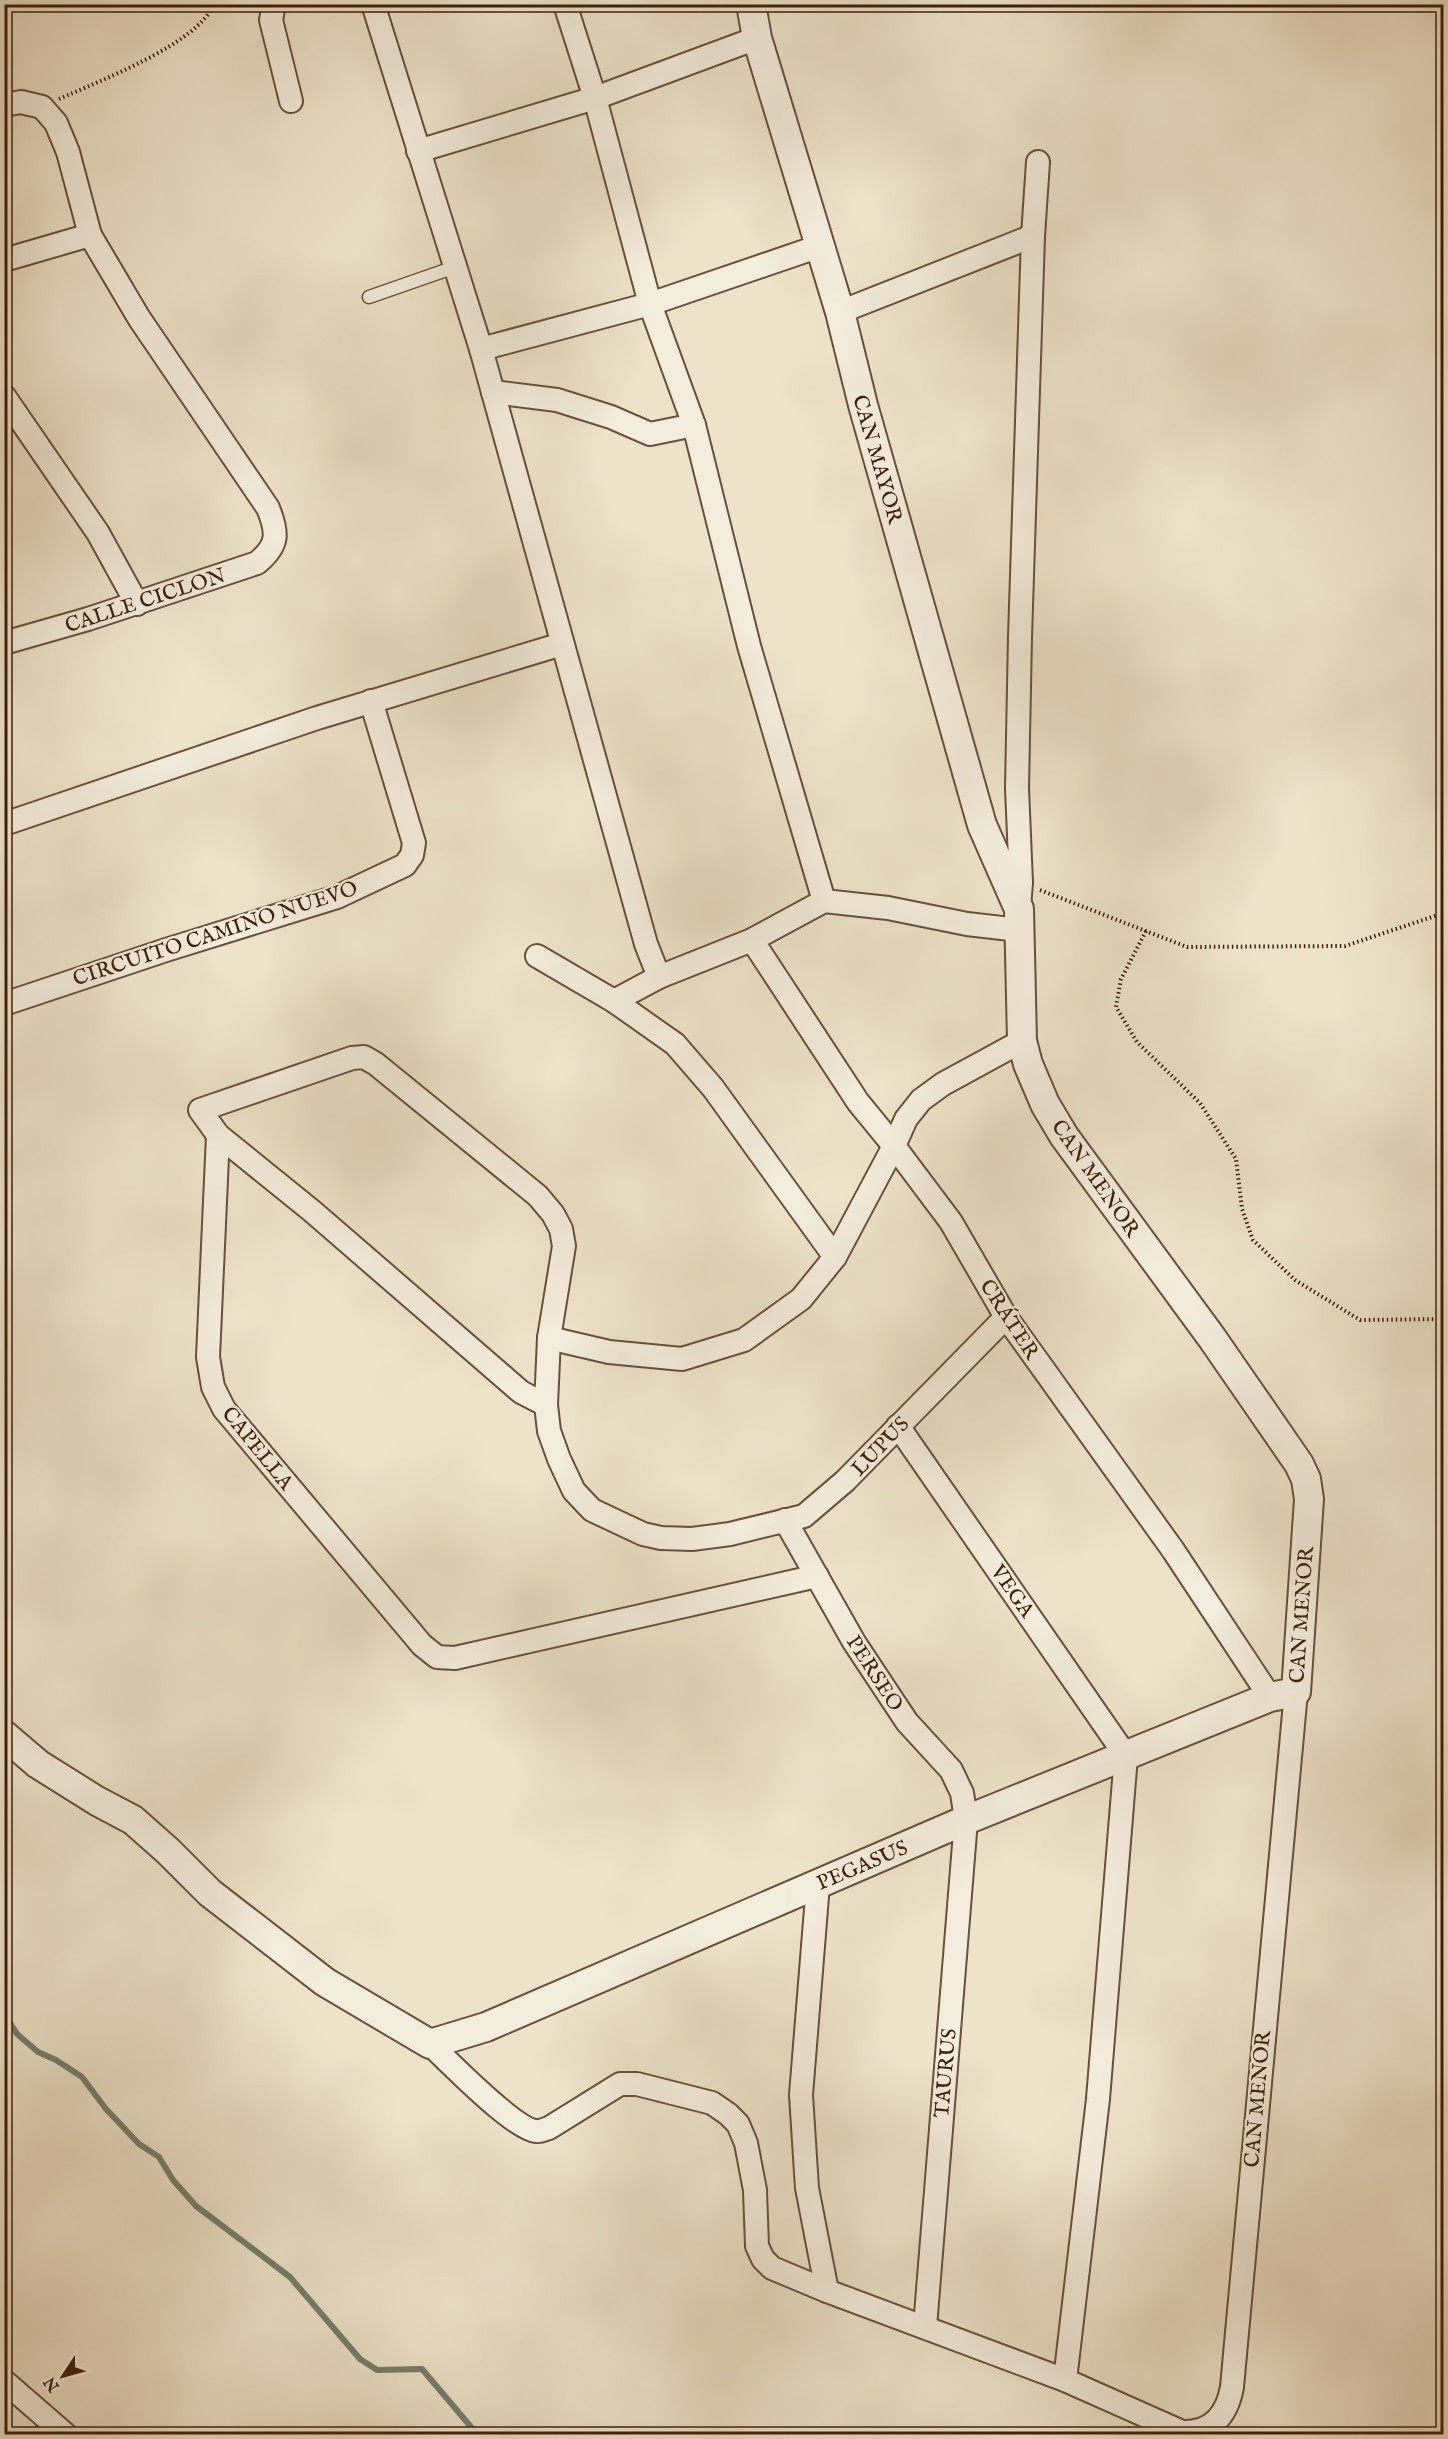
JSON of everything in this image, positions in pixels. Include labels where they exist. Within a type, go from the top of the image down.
[{"type":"street","points":[[274,4],[271,20],[291,101]]},
{"type":"street","points":[[373,4],[481,349],[646,944],[659,977]]},
{"type":"street","points":[[565,4],[595,98],[650,304],[694,425],[749,646],[824,901]]},
{"type":"street","name":"CAN MAYOR","points":[[750,4],[757,38],[840,312],[866,417],[982,825],[1020,907]]},
{"type":"street","points":[[418,152],[595,98],[757,38]]},
{"type":"street","points":[[4,105],[21,102],[42,107],[56,123],[68,152],[90,235],[4,260]]},
{"type":"street","points":[[614,1001],[659,977],[752,940],[824,901],[888,908],[967,924],[1020,907],[1017,788],[1033,236],[1038,162]]},
{"type":"street","name":"CALLE CICLON","points":[[4,643],[136,604],[257,563],[269,553],[275,540],[274,524],[268,508],[139,318],[90,235]]},
{"type":"street","points":[[840,312],[1033,236]]},
{"type":"street","points":[[481,349],[650,304],[820,246]]},
{"type":"street","points":[[493,392],[557,400],[611,417],[650,434],[694,425]]},
{"type":"street","points":[[4,396],[98,533],[136,604]]},
{"type":"street","points":[[4,824],[371,701],[562,644]]},
{"type":"street","name":"CIRCUITO CAMINO NUEVO","points":[[4,1004],[166,950],[337,897],[405,865],[412,855],[414,843],[371,701]]},
{"type":"street","name":"CAN MENOR","points":[[1020,907],[1022,1041],[1028,1064],[1045,1104],[1064,1136],[1212,1338],[1299,1464],[1306,1479],[1309,1499],[1283,1694],[1229,2405],[1209,2426],[1197,2432],[1182,2432],[1065,2380]]},
{"type":"street","name":"CRÁTER","points":[[752,940],[858,1102],[951,1222],[1006,1317],[1173,1550],[1283,1694]]},
{"type":"street","points":[[537,956],[614,1001],[675,1044],[713,1088],[835,1257]]},
{"type":"street","points":[[549,1338],[609,1352],[682,1359],[744,1340],[801,1299],[835,1257],[906,1119],[921,1100],[943,1084],[1022,1041]]},
{"type":"street","name":"LUPUS","points":[[218,1135],[200,1110],[352,1058],[364,1057],[376,1064],[538,1196],[553,1214],[561,1229],[564,1246],[549,1338],[546,1406],[549,1431],[574,1491],[592,1510],[643,1534],[661,1538],[692,1539],[730,1534],[804,1516],[845,1481],[1006,1317]]},
{"type":"street","points":[[218,1135],[312,1211],[521,1392],[546,1406]]},
{"type":"street","name":"CAPELLA","points":[[218,1135],[208,1357],[213,1387],[224,1409],[422,1645],[437,1657],[455,1658],[817,1576]]},
{"type":"street","name":"VEGA","points":[[898,1426],[1126,1756]]},
{"type":"street","name":"PERSEO","points":[[785,1521],[854,1642],[907,1722],[951,1770],[962,1793],[966,1820]]},
{"type":"street","name":"PEGASUS","points":[[430,2044],[486,2027],[966,1820],[1283,1694]]},
{"type":"street","points":[[4,1735],[38,1764],[97,1801],[133,1820],[210,1893],[326,1982],[430,2044],[523,2127],[536,2132],[549,2128],[620,2084],[637,2084],[712,2103],[738,2124],[746,2143],[755,2190],[757,2246],[762,2259],[772,2268],[827,2291],[1065,2380],[1098,2100],[1126,1756]]},
{"type":"street","name":"TAURUS","points":[[925,2327],[966,1820]]},
{"type":"street","points":[[818,1884],[801,2095],[807,2188],[827,2291]]},
{"type":"street","points":[[4,2381],[65,2434]]},
{"type":"lane","points":[[369,297],[455,267]]},
{"type":"path","points":[[42,107],[126,69],[190,34],[210,16],[214,4]]},
{"type":"path","points":[[1020,907],[1146,931],[1187,947],[1345,946],[1443,913]]},
{"type":"path","points":[[1146,931],[1121,979],[1116,1007],[1137,1042],[1200,1103],[1236,1159],[1242,1209],[1253,1240],[1295,1280],[1360,1320],[1443,1319]]},
{"type":"waterway","points":[[4,2014],[17,2034],[38,2052],[56,2060],[82,2077],[106,2109],[139,2144],[159,2157],[173,2180],[196,2206],[290,2277],[360,2359],[377,2370],[422,2369],[477,2434]]}]
